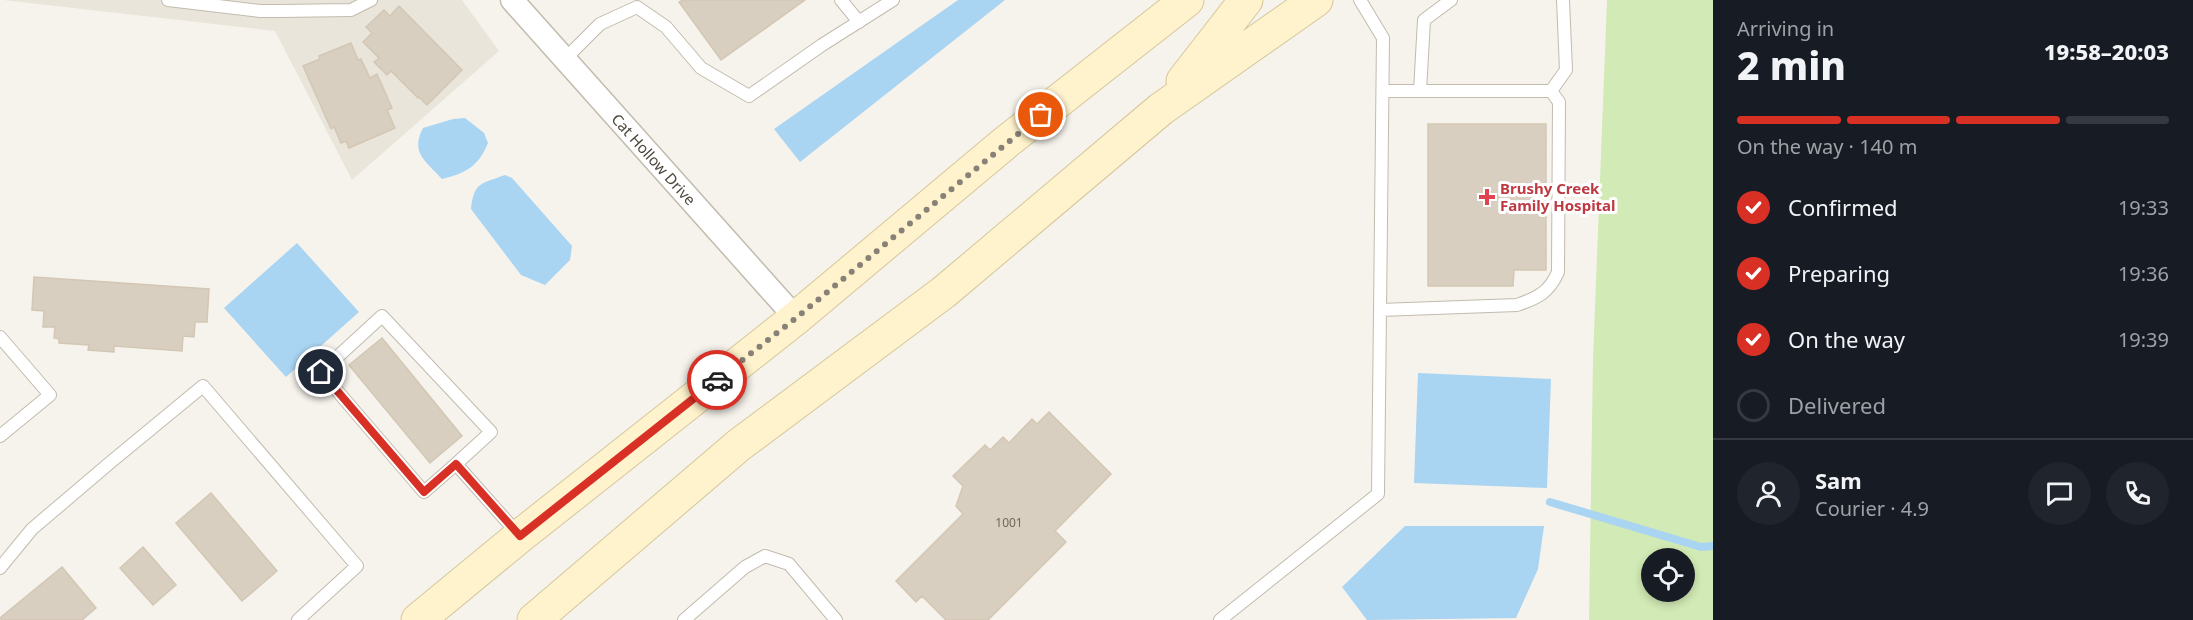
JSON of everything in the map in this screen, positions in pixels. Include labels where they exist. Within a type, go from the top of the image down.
[{"type":"main road","points":[[418,620],[520,536],[796,318],[1005,143],[1187,0]]},
{"type":"main road","points":[[1161,109],[1246,0]]},
{"type":"main road","points":[[534,620],[740,445],[944,292],[1161,109],[1316,0]]},
{"type":"street","name":"Cat Hollow Drive","points":[[512,0],[796,318]]},
{"type":"lane","points":[[168,0],[260,11],[277,6],[351,10],[371,0]]},
{"type":"lane","points":[[841,0],[858,22]]},
{"type":"lane","points":[[565,59],[600,24],[637,4],[666,27],[701,68],[748,96],[893,0]]},
{"type":"lane","points":[[1220,620],[1378,494],[1383,38],[1360,0]]},
{"type":"lane","points":[[1420,91],[1424,20],[1451,0]]},
{"type":"lane","points":[[1551,92],[1566,70],[1563,0]]},
{"type":"lane","points":[[1383,91],[1551,92]]},
{"type":"lane","points":[[1380,310],[1517,305],[1536,298],[1552,285],[1558,272],[1559,102],[1551,92]]},
{"type":"lane","points":[[382,316],[492,432],[456,464],[424,492],[321,372],[382,316]]},
{"type":"lane","points":[[0,338],[50,395],[0,436]]},
{"type":"lane","points":[[0,568],[32,529],[204,387],[357,566],[298,620]]},
{"type":"lane","points":[[456,464],[520,536]]},
{"type":"lane","points":[[684,620],[745,567],[765,556],[789,564],[836,620]]},
{"type":"shaded area","points":[[3,0],[462,0],[499,51],[352,180],[275,31]]},
{"type":"green space","points":[[1607,0],[1713,0],[1713,620],[1589,620],[1593,359]]},
{"type":"water","points":[[958,0],[1005,0],[800,162],[774,129]]},
{"type":"water","points":[[465,118],[484,133],[488,143],[480,158],[470,168],[442,179],[422,156],[418,144],[419,137],[423,128],[453,119]]},
{"type":"water","points":[[505,175],[512,178],[572,246],[570,260],[545,285],[521,275],[471,209],[474,194],[480,185]]},
{"type":"water","points":[[297,243],[359,312],[286,377],[224,308]]},
{"type":"water","points":[[1418,373],[1551,379],[1547,488],[1414,483]]},
{"type":"water","points":[[1405,526],[1544,526],[1538,569],[1516,618],[1367,620],[1342,587]]},
{"type":"building","points":[[683,0],[805,0],[721,60],[679,2]]},
{"type":"building","points":[[399,6],[462,70],[427,105],[391,71],[387,75],[374,62],[379,58],[363,42],[372,33],[366,27],[384,10],[390,16]]},
{"type":"building","points":[[351,43],[358,60],[361,59],[370,78],[377,74],[392,108],[387,110],[395,128],[349,148],[346,141],[341,143],[334,127],[331,129],[303,66],[320,59],[319,56]]},
{"type":"building","name":"Brushy Creek Family Hospital","points":[[1428,124],[1546,124],[1546,270],[1514,270],[1513,286],[1428,286]]},
{"type":"building","points":[[34,277],[209,289],[207,322],[195,322],[194,337],[183,336],[182,351],[114,346],[114,352],[88,350],[89,345],[59,343],[59,339],[54,338],[55,327],[43,327],[44,311],[32,310]]},
{"type":"building","points":[[382,338],[462,436],[430,463],[349,365]]},
{"type":"building","points":[[1049,412],[1111,474],[1055,531],[1066,542],[988,620],[946,620],[922,596],[916,602],[896,581],[963,514],[956,506],[963,486],[953,476],[985,445],[990,450],[1003,437],[1009,443],[1032,419],[1037,424]]},
{"type":"building","points":[[211,493],[277,571],[242,601],[176,523]]},
{"type":"building","points":[[143,547],[176,585],[153,605],[120,568]]},
{"type":"building","points":[[62,567],[96,608],[82,620],[2,620],[0,618]]},
{"type":"waterway","points":[[1550,502],[1701,547],[1713,546]]},
{"type":"way so far","points":[[717,380],[796,318],[1041,115]]},
{"type":"place","name":"Brushy Creek Family Hospital","points":[[1487,197]]},
{"type":"route","points":[[321,372],[424,492],[456,464],[520,536],[717,380]]}]
